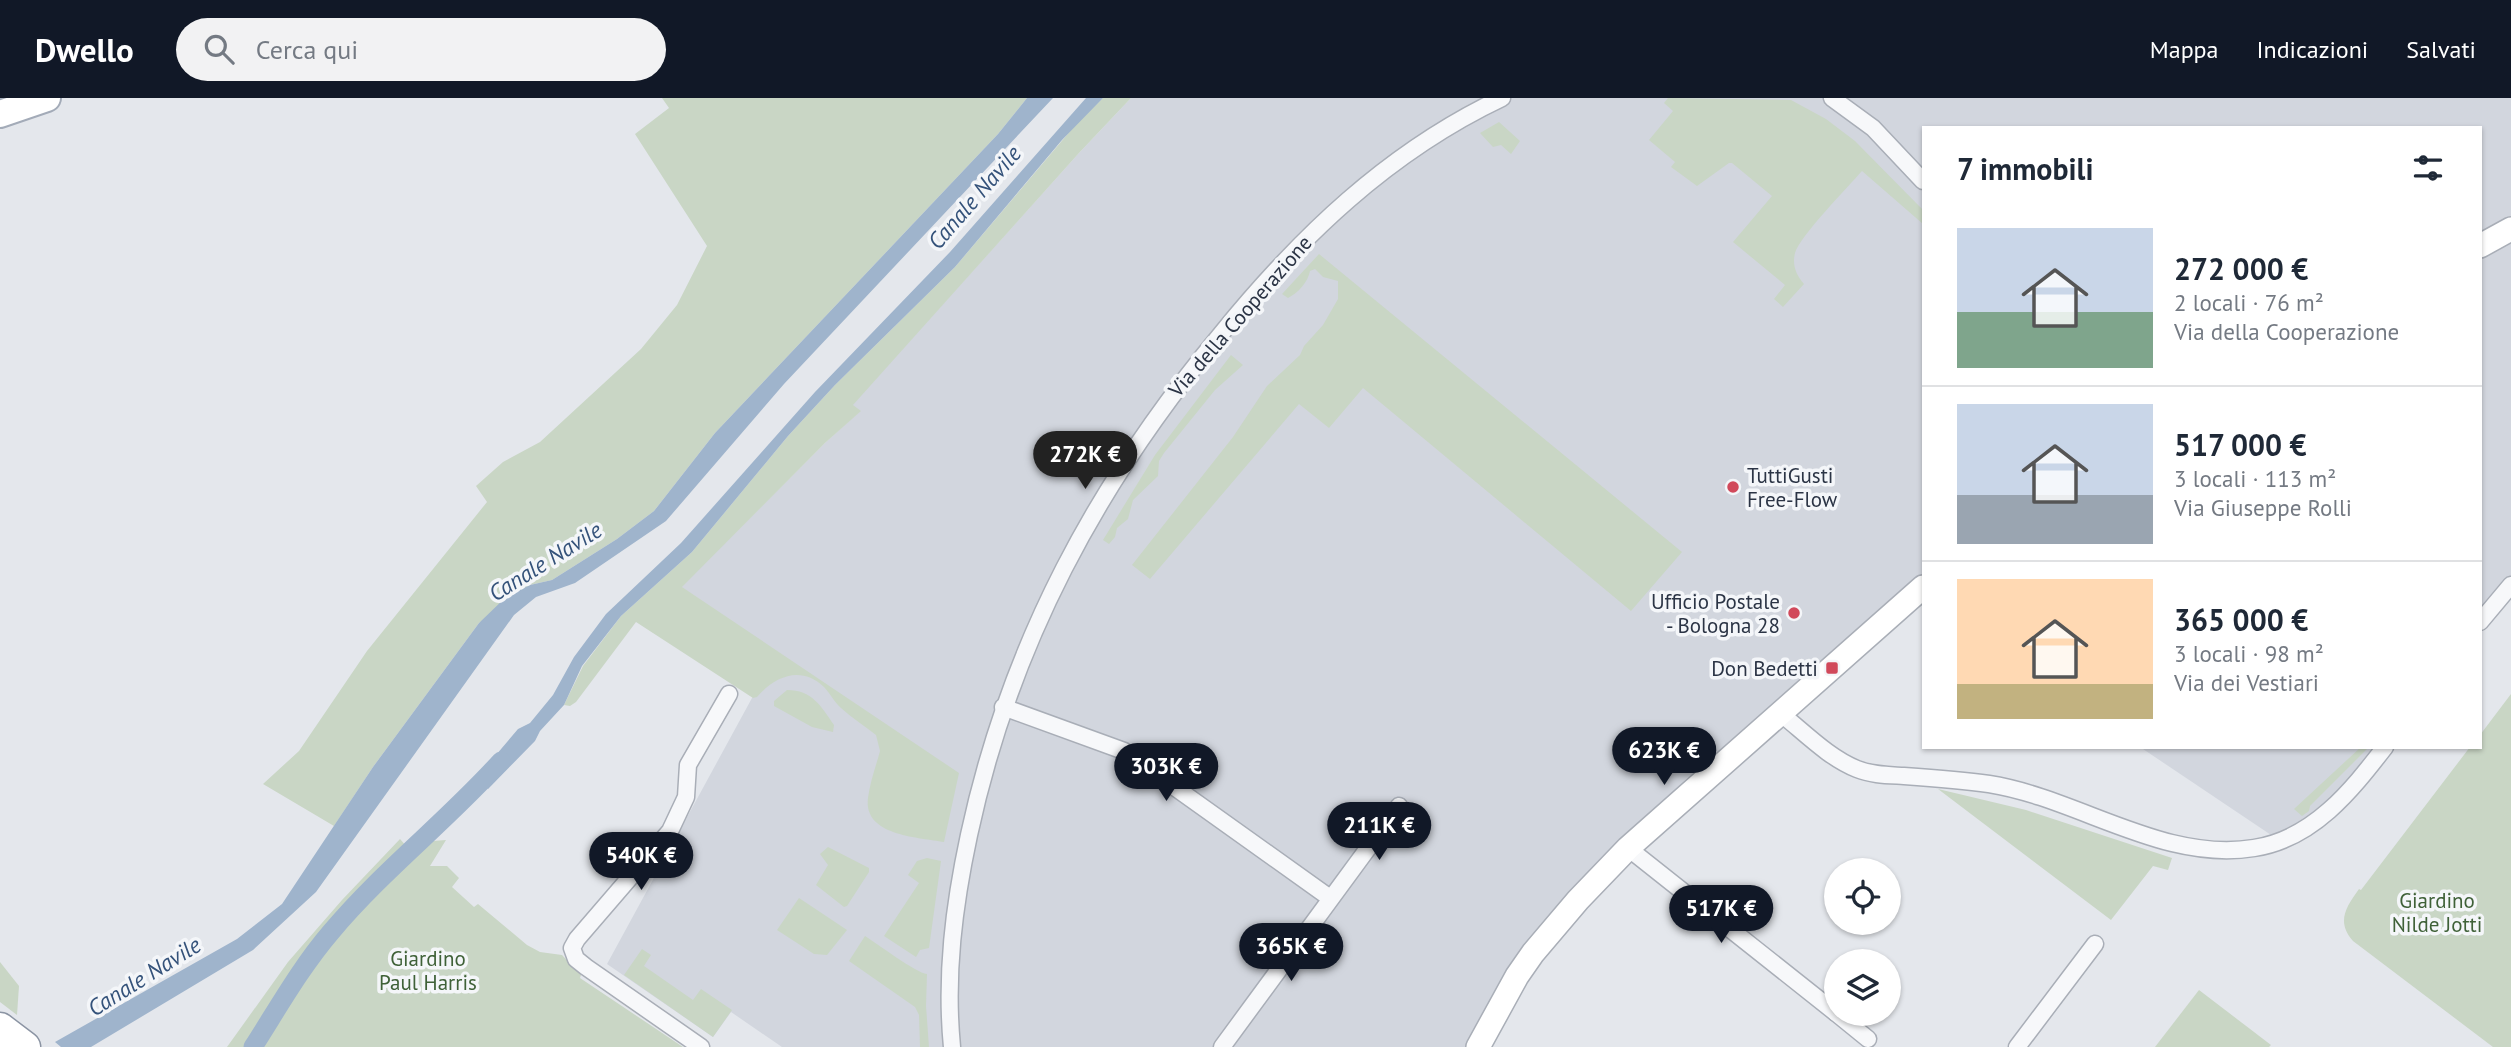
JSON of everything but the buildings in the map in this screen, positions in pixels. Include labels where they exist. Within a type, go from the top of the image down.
[{"type":"highway","points":[[0,1028],[25,1047]]},
{"type":"main road","points":[[5,114],[47,98]]},
{"type":"street","name":"Via della Cooperazione","points":[[952,1047],[948,980],[958,890],[981,783],[1003,707],[1039,617],[1083,530],[1150,424],[1198,361],[1279,266],[1345,201],[1407,152],[1452,124],[1502,98]]},
{"type":"street","points":[[1832,98],[1858,116],[1891,145],[1922,180]]},
{"type":"street","points":[[1852,98],[1858,116]]},
{"type":"street","points":[[2482,245],[2511,229]]},
{"type":"street","points":[[2482,620],[2511,585]]},
{"type":"street","points":[[1478,1047],[1517,976],[1533,953],[1578,900],[1628,848],[1922,588]]},
{"type":"street","points":[[701,1047],[576,959],[572,948],[670,831],[686,797],[688,765],[729,694]]},
{"type":"street","points":[[1003,707],[1124,751],[1330,898]]},
{"type":"street","points":[[1780,713],[1836,757],[1866,772],[1967,781],[2019,790],[2169,843],[2213,850],[2254,848],[2280,841],[2304,829],[2349,792],[2383,749]]},
{"type":"street","points":[[1222,1047],[1399,806]]},
{"type":"street","points":[[1628,848],[1824,1003]]},
{"type":"street","points":[[2017,1047],[2095,944]]},
{"type":"street","points":[[1852,1026],[1868,1039]]},
{"type":"shaded area","points":[[1131,98],[2511,98],[2511,585],[2482,620],[2482,126],[1922,126],[1922,581],[1686,779],[1526,942],[1470,1047],[782,1047],[731,1012],[713,1037],[607,964],[752,698],[782,655],[681,587],[860,411],[852,405]]},
{"type":"shaded area","points":[[2143,749],[2383,749],[2361,778],[2280,841]]},
{"type":"green space","points":[[662,98],[1027,98],[998,134],[715,433],[654,511],[617,539],[552,580],[530,585],[479,623],[373,767],[334,826],[263,784],[299,751],[367,651],[487,502],[476,486],[503,462],[540,442],[641,349],[677,305],[707,246],[635,134],[669,108]]},
{"type":"green space","points":[[1103,98],[1131,98],[853,405],[861,411],[825,443],[682,587],[959,773],[944,842],[895,832],[874,820],[869,811],[868,798],[880,751],[876,735],[841,708],[824,687],[806,676],[780,679],[753,698],[636,622],[576,702],[570,706],[564,705],[583,666],[621,616],[692,552],[788,436],[835,385],[955,267],[1077,123]]},
{"type":"green space","points":[[1668,98],[1791,100],[1826,119],[1855,141],[1922,209],[1922,223],[1862,171],[1799,245],[1794,266],[1804,284],[1783,307],[1774,299],[1785,285],[1733,242],[1772,196],[1732,163],[1697,186],[1671,167],[1675,162],[1649,140],[1673,111],[1664,103]]},
{"type":"green space","points":[[1499,122],[1520,141],[1511,154],[1501,145],[1493,147],[1480,133]]},
{"type":"green space","points":[[1319,254],[1682,552],[1631,611],[1363,388],[1329,428],[1299,404],[1150,579],[1132,565],[1233,437],[1267,386],[1300,355],[1304,346],[1323,325],[1338,299],[1338,281],[1323,277],[1315,269],[1310,271],[1305,283],[1295,293],[1288,298],[1282,294]]},
{"type":"green space","points":[[1231,355],[1243,365],[1215,390],[1164,453],[1159,461],[1158,476],[1133,500],[1128,519],[1117,528],[1115,537],[1109,544],[1103,540],[1155,455]]},
{"type":"green space","points":[[787,690],[803,693],[815,700],[834,725],[833,732],[812,727],[774,706],[774,701]]},
{"type":"green space","name":"Giardino Nilde Jotti","points":[[2511,694],[2511,1047],[2493,1047],[2353,941],[2344,921],[2347,908],[2359,889],[2361,890],[2468,749],[2482,749],[2482,732]]},
{"type":"green space","points":[[2359,749],[2367,749],[2310,806],[2309,811],[2302,816],[2294,809]]},
{"type":"green space","points":[[1938,789],[2026,810],[2172,858],[2168,870],[2153,866],[2111,920]]},
{"type":"green space","name":"Giardino Paul Harris","points":[[400,839],[415,856],[433,841],[446,840],[430,866],[447,866],[459,878],[452,887],[474,907],[478,904],[527,945],[540,952],[562,955],[581,975],[580,978],[683,1047],[227,1047],[288,962]]},
{"type":"green space","points":[[828,847],[869,868],[869,872],[844,907],[816,885],[828,865],[820,854]]},
{"type":"green space","points":[[927,858],[941,861],[929,948],[920,950],[916,957],[884,936],[919,883],[908,875],[917,861]]},
{"type":"green space","points":[[799,898],[847,930],[827,955],[814,954],[777,930]]},
{"type":"green space","points":[[865,936],[906,964],[927,974],[929,1047],[920,1047],[919,1015],[915,1007],[849,961]]},
{"type":"green space","points":[[642,949],[651,955],[644,966],[693,1000],[701,989],[732,1010],[713,1037],[624,975]]},
{"type":"green space","points":[[0,962],[19,986],[17,1015],[0,1002]]},
{"type":"green space","points":[[2199,990],[2271,1045],[2155,1047]]},
{"type":"water","points":[[1027,98],[1053,98],[784,384],[666,521],[575,583],[536,597],[514,615],[316,892],[253,950],[91,1047],[61,1047],[55,1042],[237,939],[282,904],[373,767],[479,623],[507,596],[530,585],[552,580],[617,539],[654,511],[715,433],[998,134]]},
{"type":"water","points":[[1086,98],[1103,98],[1062,140],[955,267],[835,385],[788,436],[692,552],[621,616],[582,666],[564,705],[540,731],[535,741],[488,789],[479,775],[518,729],[530,723],[553,695],[574,657],[606,614],[681,543],[815,392],[950,252]]},
{"type":"waterway","name":"Canale Navile","points":[[253,1047],[300,973],[331,932],[501,761]]},
{"type":"place","name":"TuttiGusti Free-Flow","points":[[1733,487]]},
{"type":"place","name":"Ufficio Postale - Bologna 28","points":[[1794,613]]},
{"type":"place","name":"Don Bedetti","points":[[1832,668]]}]
